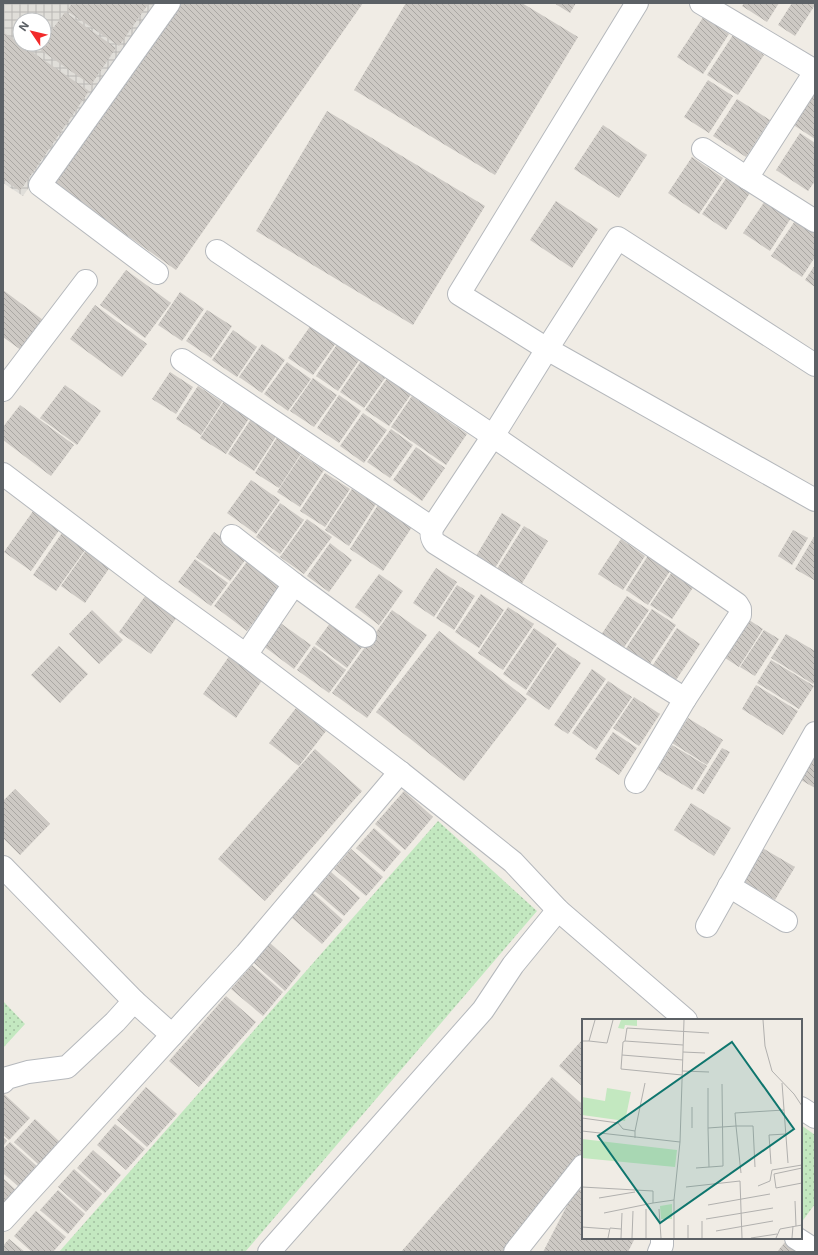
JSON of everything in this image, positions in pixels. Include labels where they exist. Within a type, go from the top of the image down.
[{"type":"street","points":[[157,273],[40,185],[169,3]]},
{"type":"street","points":[[637,3],[459,294],[547,349],[815,500]]},
{"type":"street","points":[[701,3],[815,72],[748,178]]},
{"type":"street","points":[[703,149],[815,221]]},
{"type":"street","points":[[686,699],[435,543],[431,534],[432,528],[493,436],[618,238],[815,364]]},
{"type":"street","points":[[217,251],[493,436],[737,604],[740,609],[740,615],[686,699],[636,782]]},
{"type":"street","points":[[3,390],[86,281]]},
{"type":"street","points":[[182,360],[432,528]]},
{"type":"street","points":[[3,474],[400,772],[513,862],[558,910],[685,1019]]},
{"type":"street","points":[[232,536],[365,636]]},
{"type":"street","points":[[246,655],[294,584]]},
{"type":"street","points":[[707,926],[815,732]]},
{"type":"street","points":[[3,1220],[246,954],[400,772]]},
{"type":"street","points":[[3,867],[134,1001],[172,1035]]},
{"type":"street","points":[[729,886],[786,921]]},
{"type":"street","points":[[269,1252],[483,1010],[513,965],[558,910]]},
{"type":"street","points":[[3,1082],[7,1078],[28,1072],[67,1067],[115,1022],[134,1001]]},
{"type":"street","points":[[802,1109],[815,1117]]},
{"type":"street","points":[[515,1252],[582,1167]]},
{"type":"street","points":[[524,1252],[539,1222]]},
{"type":"street","points":[[659,1252],[662,1245],[662,1239]]},
{"type":"street","points":[[798,1239],[815,1250]]},
{"type":"shaded area","points":[[3,3],[156,3],[23,196],[3,183]]},
{"type":"green space","points":[[438,821],[537,911],[245,1252],[59,1252]]},
{"type":"green space","points":[[3,1001],[25,1024],[3,1048]]},
{"type":"green space","points":[[802,1126],[815,1135],[815,1204],[802,1222]]},
{"type":"building","points":[[72,3],[149,3],[119,46],[67,11]]},
{"type":"building","points":[[181,3],[363,3],[176,270],[54,184]]},
{"type":"building","points":[[406,3],[522,3],[578,37],[495,175],[354,90]]},
{"type":"building","points":[[554,3],[576,3],[570,13]]},
{"type":"building","points":[[744,3],[779,3],[767,22],[742,6]]},
{"type":"building","points":[[792,3],[813,3],[815,5],[795,36],[778,25]]},
{"type":"building","points":[[65,12],[116,48],[91,85],[43,52],[52,52],[52,30]]},
{"type":"building","points":[[704,16],[729,34],[703,74],[677,57]]},
{"type":"building","points":[[3,32],[12,38],[12,52],[32,52],[89,91],[20,191],[3,179]]},
{"type":"building","points":[[733,35],[764,55],[738,95],[707,75]]},
{"type":"building","points":[[708,80],[733,96],[709,133],[684,117]]},
{"type":"building","points":[[815,90],[815,139],[792,124]]},
{"type":"building","points":[[737,99],[770,120],[746,157],[713,136]]},
{"type":"building","points":[[327,111],[485,206],[413,325],[256,231]]},
{"type":"building","points":[[603,125],[647,155],[619,198],[574,169]]},
{"type":"building","points":[[800,133],[815,143],[815,181],[808,191],[776,170]]},
{"type":"building","points":[[692,157],[723,178],[699,214],[668,193]]},
{"type":"building","points":[[727,177],[750,193],[726,230],[702,214]]},
{"type":"building","points":[[556,201],[598,229],[572,268],[530,240]]},
{"type":"building","points":[[765,201],[791,218],[770,251],[743,233]]},
{"type":"building","points":[[797,218],[815,230],[815,257],[802,277],[771,256]]},
{"type":"building","points":[[815,265],[815,287],[805,280]]},
{"type":"building","points":[[126,270],[171,303],[145,338],[100,305]]},
{"type":"building","points":[[3,290],[43,320],[21,350],[3,337]]},
{"type":"building","points":[[180,292],[204,309],[182,341],[158,325]]},
{"type":"building","points":[[95,305],[147,344],[122,377],[70,339]]},
{"type":"building","points":[[207,310],[232,326],[211,358],[186,341]]},
{"type":"building","points":[[311,325],[336,343],[313,375],[288,358]]},
{"type":"building","points":[[233,330],[257,347],[237,377],[212,360]]},
{"type":"building","points":[[340,340],[362,356],[338,391],[316,376]]},
{"type":"building","points":[[262,344],[285,360],[262,393],[239,377]]},
{"type":"building","points":[[361,361],[385,378],[364,408],[340,392]]},
{"type":"building","points":[[287,362],[311,379],[288,411],[264,394]]},
{"type":"building","points":[[170,372],[193,387],[176,414],[152,399]]},
{"type":"building","points":[[388,377],[412,393],[389,426],[365,410]]},
{"type":"building","points":[[313,378],[337,395],[314,427],[290,411]]},
{"type":"building","points":[[65,385],[101,411],[77,445],[40,418]]},
{"type":"building","points":[[198,386],[222,402],[201,435],[176,419]]},
{"type":"building","points":[[339,395],[361,411],[339,443],[317,428]]},
{"type":"building","points":[[412,396],[467,434],[446,465],[391,427]]},
{"type":"building","points":[[224,401],[250,417],[226,454],[200,438]]},
{"type":"building","points":[[20,405],[74,445],[51,476],[3,440],[3,427]]},
{"type":"building","points":[[363,413],[387,430],[364,463],[340,446]]},
{"type":"building","points":[[251,419],[277,435],[254,471],[228,454]]},
{"type":"building","points":[[391,429],[413,445],[390,478],[367,462]]},
{"type":"building","points":[[278,436],[302,452],[279,488],[255,473]]},
{"type":"building","points":[[416,447],[445,468],[422,501],[393,480]]},
{"type":"building","points":[[301,455],[324,470],[300,507],[277,492]]},
{"type":"building","points":[[325,473],[350,489],[325,527],[300,511]]},
{"type":"building","points":[[251,480],[280,500],[256,534],[227,513]]},
{"type":"building","points":[[352,489],[376,504],[349,546],[325,530]]},
{"type":"building","points":[[280,503],[304,520],[280,554],[256,537]]},
{"type":"building","points":[[378,505],[412,527],[383,571],[350,549]]},
{"type":"building","points":[[36,507],[62,526],[31,571],[4,552]]},
{"type":"building","points":[[502,513],[521,525],[495,568],[476,556]]},
{"type":"building","points":[[307,519],[332,537],[304,574],[280,557]]},
{"type":"building","points":[[524,526],[548,541],[521,585],[497,569]]},
{"type":"building","points":[[793,530],[808,538],[792,565],[778,556]]},
{"type":"building","points":[[214,532],[248,556],[230,581],[196,557]]},
{"type":"building","points":[[62,533],[85,550],[56,591],[33,575]]},
{"type":"building","points":[[815,535],[815,578],[814,580],[795,569]]},
{"type":"building","points":[[621,539],[645,556],[623,590],[598,574]]},
{"type":"building","points":[[330,543],[352,560],[329,592],[307,576]]},
{"type":"building","points":[[89,546],[113,563],[85,603],[61,586]]},
{"type":"building","points":[[649,554],[672,568],[648,605],[626,590]]},
{"type":"building","points":[[195,559],[228,583],[211,606],[178,582]]},
{"type":"building","points":[[249,559],[282,583],[247,631],[214,606]]},
{"type":"building","points":[[436,568],[457,582],[434,617],[413,603]]},
{"type":"building","points":[[672,572],[694,586],[672,619],[650,605]]},
{"type":"building","points":[[379,574],[403,591],[379,625],[355,607]]},
{"type":"building","points":[[457,585],[475,596],[454,630],[436,618]]},
{"type":"building","points":[[481,594],[504,610],[479,648],[455,632]]},
{"type":"building","points":[[146,595],[177,617],[151,654],[119,632]]},
{"type":"building","points":[[627,596],[649,610],[623,649],[601,635]]},
{"type":"building","points":[[508,607],[534,624],[503,670],[478,653]]},
{"type":"building","points":[[652,609],[676,625],[647,668],[623,653]]},
{"type":"building","points":[[92,610],[123,640],[99,664],[69,634]]},
{"type":"building","points":[[392,610],[427,635],[367,718],[332,693]]},
{"type":"building","points":[[746,618],[763,629],[739,667],[722,656]]},
{"type":"building","points":[[333,619],[365,643],[347,668],[315,644]]},
{"type":"building","points":[[279,622],[311,645],[294,669],[262,645]]},
{"type":"building","points":[[534,628],[557,644],[526,690],[503,674]]},
{"type":"building","points":[[677,628],[700,644],[672,686],[649,671]]},
{"type":"building","points":[[764,630],[779,639],[755,676],[740,667]]},
{"type":"building","points":[[439,631],[527,699],[464,781],[376,712]]},
{"type":"building","points":[[786,634],[815,651],[815,682],[813,684],[771,658]]},
{"type":"building","points":[[59,646],[88,674],[60,703],[31,675]]},
{"type":"building","points":[[314,646],[346,670],[329,693],[297,670]]},
{"type":"building","points":[[557,647],[581,663],[549,710],[526,694]]},
{"type":"building","points":[[230,655],[263,679],[236,718],[203,694]]},
{"type":"building","points":[[771,660],[814,686],[799,709],[757,683]]},
{"type":"building","points":[[592,669],[606,679],[568,734],[554,725]]},
{"type":"building","points":[[608,681],[632,697],[596,750],[572,733]]},
{"type":"building","points":[[756,685],[798,711],[783,735],[742,709]]},
{"type":"building","points":[[634,697],[660,714],[639,746],[613,728]]},
{"type":"building","points":[[296,708],[326,731],[299,766],[269,743]]},
{"type":"building","points":[[688,718],[723,740],[707,765],[672,743]]},
{"type":"building","points":[[613,732],[637,748],[619,775],[595,759]]},
{"type":"building","points":[[672,745],[707,766],[692,790],[657,769]]},
{"type":"building","points":[[722,748],[730,752],[704,794],[696,790]]},
{"type":"building","points":[[315,749],[362,791],[265,901],[218,859]]},
{"type":"building","points":[[815,751],[815,788],[799,779]]},
{"type":"building","points":[[15,789],[50,824],[20,855],[3,838],[3,801]]},
{"type":"building","points":[[404,791],[433,817],[405,850],[375,824]]},
{"type":"building","points":[[691,803],[731,828],[714,856],[674,830]]},
{"type":"building","points":[[374,828],[401,852],[384,872],[356,848]]},
{"type":"building","points":[[759,846],[795,867],[775,900],[739,879]]},
{"type":"building","points":[[351,849],[383,877],[366,896],[334,869]]},
{"type":"building","points":[[331,872],[360,898],[344,916],[315,891]]},
{"type":"building","points":[[313,893],[343,920],[322,944],[291,917]]},
{"type":"building","points":[[270,943],[301,971],[285,991],[253,962]]},
{"type":"building","points":[[252,965],[283,992],[263,1016],[231,989]]},
{"type":"building","points":[[226,996],[256,1022],[199,1087],[169,1061]]},
{"type":"building","points":[[582,1040],[582,1086],[559,1066]]},
{"type":"building","points":[[552,1077],[582,1104],[582,1163],[505,1252],[401,1252]]},
{"type":"building","points":[[146,1087],[177,1114],[147,1147],[117,1120]]},
{"type":"building","points":[[3,1093],[30,1118],[9,1140],[3,1135]]},
{"type":"building","points":[[35,1119],[60,1142],[39,1165],[14,1142]]},
{"type":"building","points":[[115,1124],[145,1149],[126,1170],[97,1145]]},
{"type":"building","points":[[3,1137],[7,1141],[3,1146]]},
{"type":"building","points":[[10,1142],[38,1167],[19,1187],[3,1173],[3,1149]]},
{"type":"building","points":[[93,1150],[121,1175],[105,1193],[77,1168]]},
{"type":"building","points":[[74,1169],[102,1194],[86,1212],[58,1187]]},
{"type":"building","points":[[3,1178],[17,1191],[3,1207]]},
{"type":"building","points":[[576,1188],[582,1191],[582,1239],[634,1239],[628,1252],[543,1252]]},
{"type":"building","points":[[58,1190],[85,1214],[68,1234],[40,1210]]},
{"type":"building","points":[[36,1211],[66,1237],[53,1252],[32,1252],[14,1236]]},
{"type":"building","points":[[9,1239],[25,1252],[3,1252],[3,1246]]},
{"type":"building","points":[[785,1242],[798,1252],[777,1252]]}]
